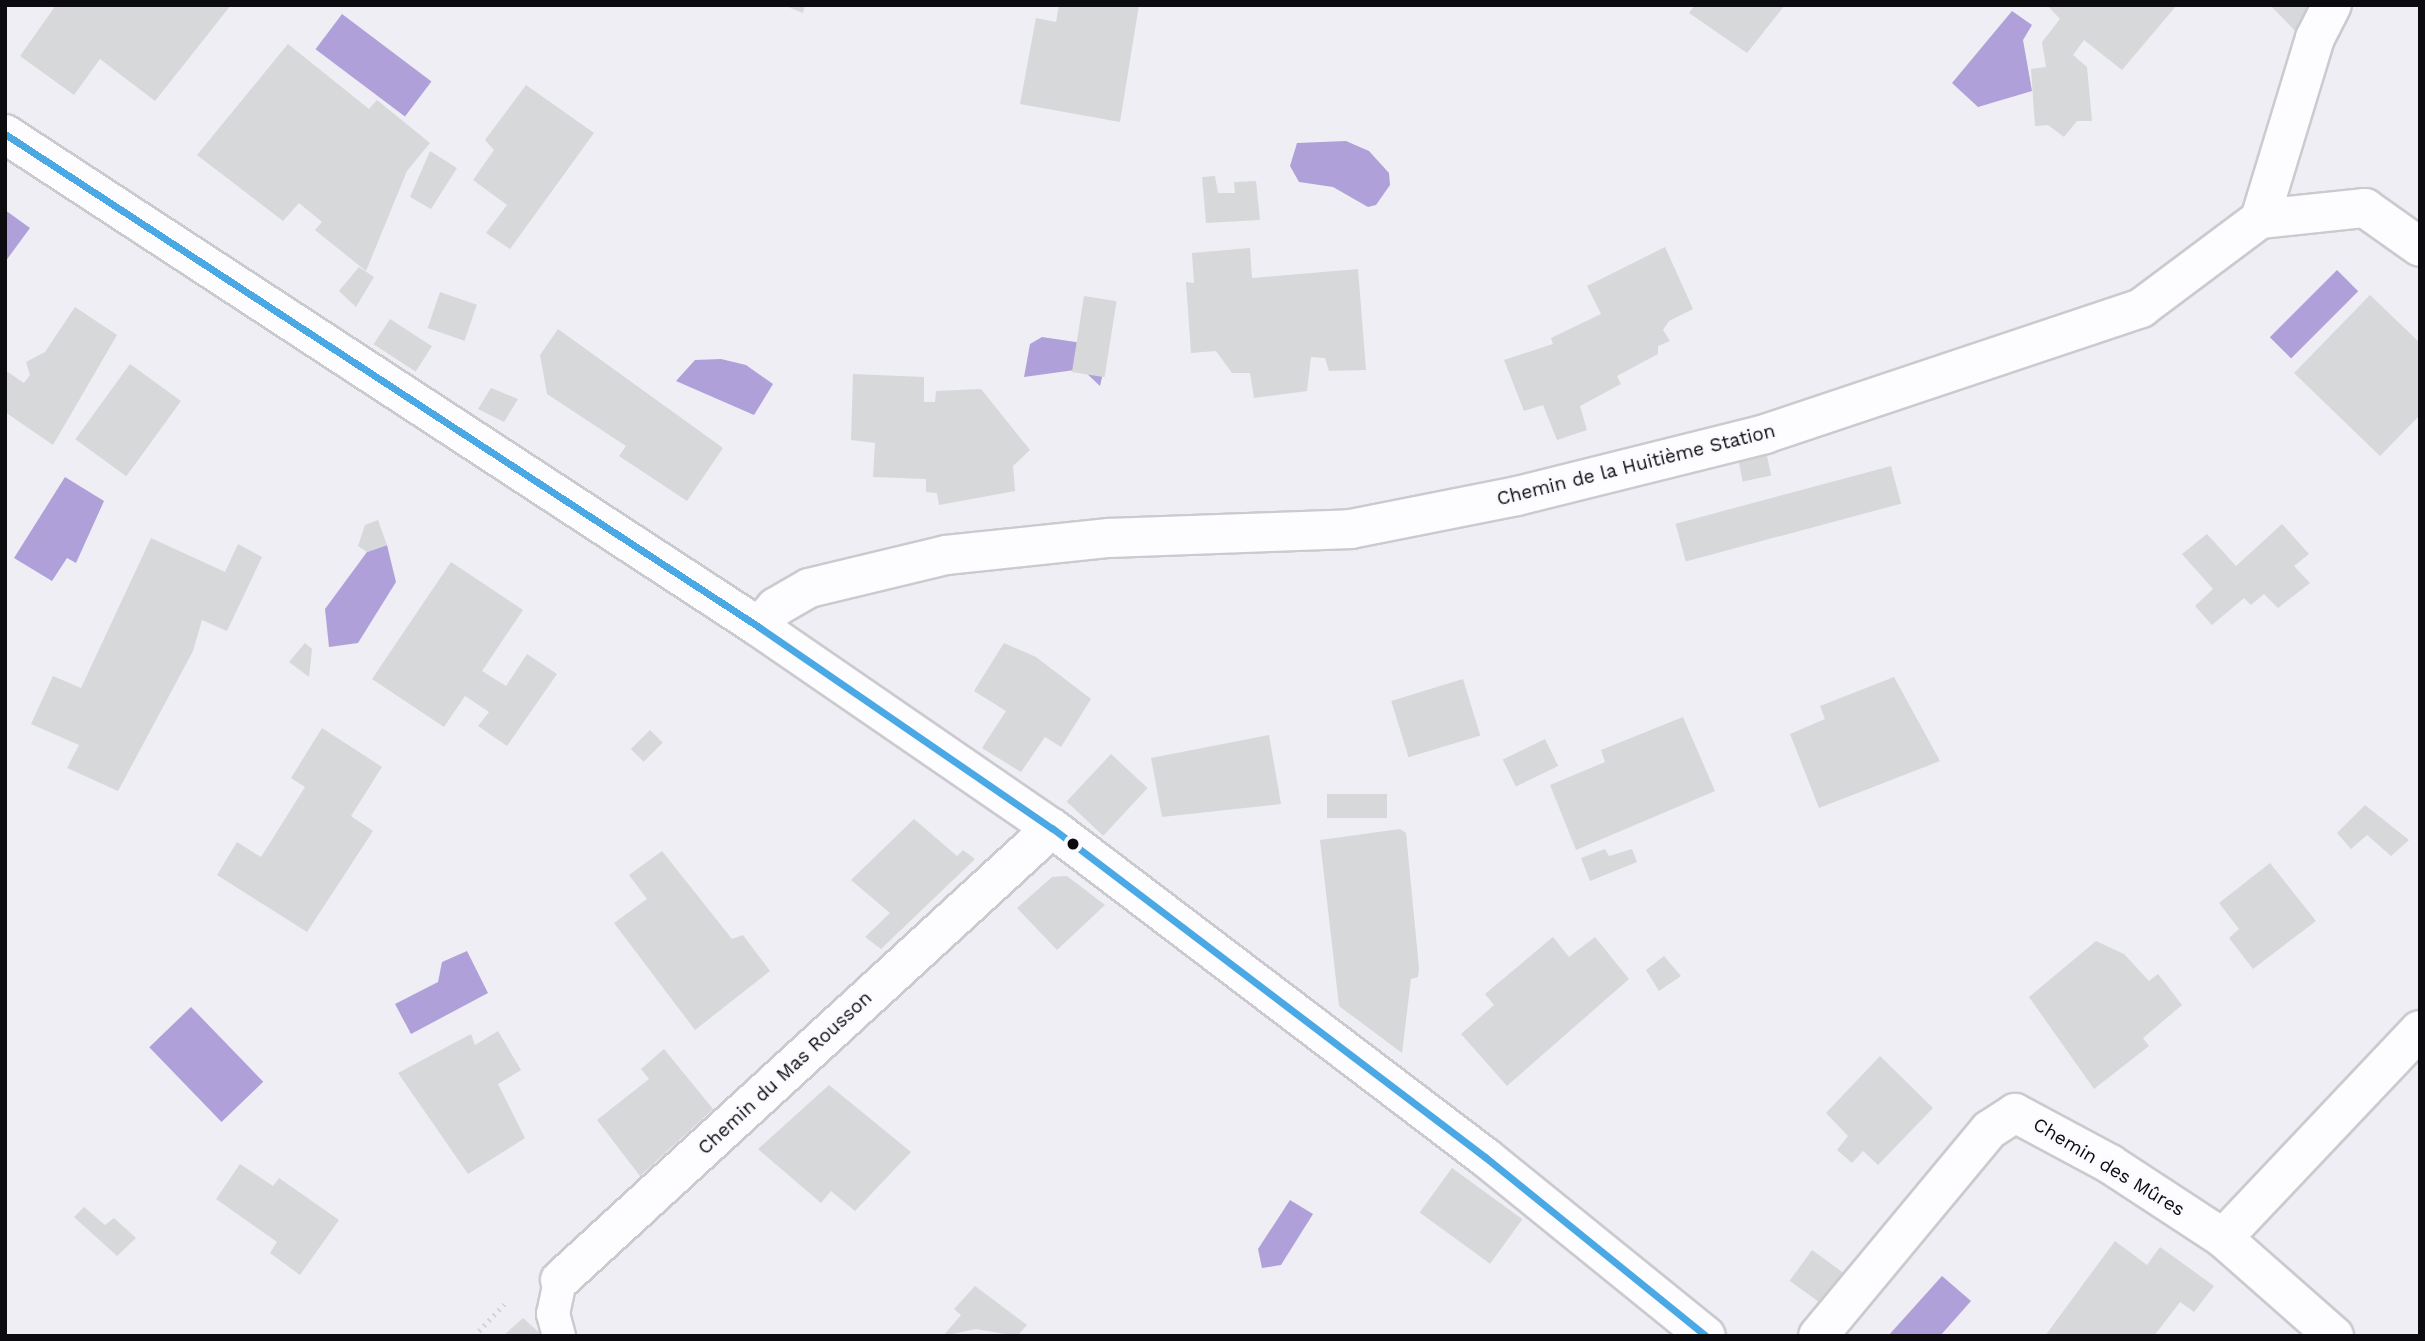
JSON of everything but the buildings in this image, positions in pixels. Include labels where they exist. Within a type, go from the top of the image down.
[{"type":"street","points":[[2332,5],[2315,38],[2260,219],[2365,208],[2420,247]]},
{"type":"street","points":[[5,134],[759,627],[1052,828],[1485,1157],[1706,1336]]},
{"type":"street","name":"Chemin de la Huitième Station","points":[[759,627],[776,607],[809,588],[888,566],[1095,539],[1351,529],[1517,496],[1765,435],[2141,308],[2260,219]]},
{"type":"street","name":"Chemin du Mas Rousson","points":[[560,1280],[1052,828]]},
{"type":"street","points":[[2223,1238],[2420,1030]]},
{"type":"street","name":"Chemin des Mûres","points":[[1818,1336],[1989,1130],[2015,1113],[2110,1164],[2223,1238],[2334,1336]]},
{"type":"lane","name":"Chemin du Mas Rousson","points":[[559,1336],[553,1314],[560,1280]]},
{"type":"path","points":[[474,1336],[510,1299]]},
{"type":"shaded area","points":[[2012,11],[2032,25],[2023,40],[2032,91],[1978,107],[1952,83]]},
{"type":"shaded area","points":[[342,14],[431,81],[405,117],[316,49]]},
{"type":"shaded area","points":[[1346,141],[1369,151],[1389,173],[1390,185],[1376,205],[1368,207],[1333,187],[1299,182],[1290,166],[1297,143]]},
{"type":"shaded area","points":[[5,210],[30,228],[5,262]]},
{"type":"shaded area","points":[[2337,270],[2358,291],[2291,358],[2270,337]]},
{"type":"shaded area","points":[[1042,337],[1109,347],[1100,386],[1082,369],[1024,377],[1030,344]]},
{"type":"shaded area","points":[[721,359],[746,365],[773,384],[754,415],[676,381],[695,360]]},
{"type":"shaded area","points":[[65,477],[104,501],[76,563],[67,558],[52,581],[14,558]]},
{"type":"shaded area","points":[[387,545],[396,582],[358,643],[329,647],[325,609],[367,552]]},
{"type":"shaded area","points":[[467,951],[488,993],[411,1034],[395,1004],[438,982],[442,962]]},
{"type":"shaded area","points":[[191,1007],[263,1082],[222,1122],[149,1047]]},
{"type":"shaded area","points":[[1290,1200],[1313,1214],[1281,1265],[1262,1268],[1258,1249]]},
{"type":"shaded area","points":[[1942,1276],[1971,1301],[1940,1336],[1888,1336]]},
{"type":"transit line","points":[[5,134],[759,627],[1052,828],[1485,1157],[1706,1336]]}]
